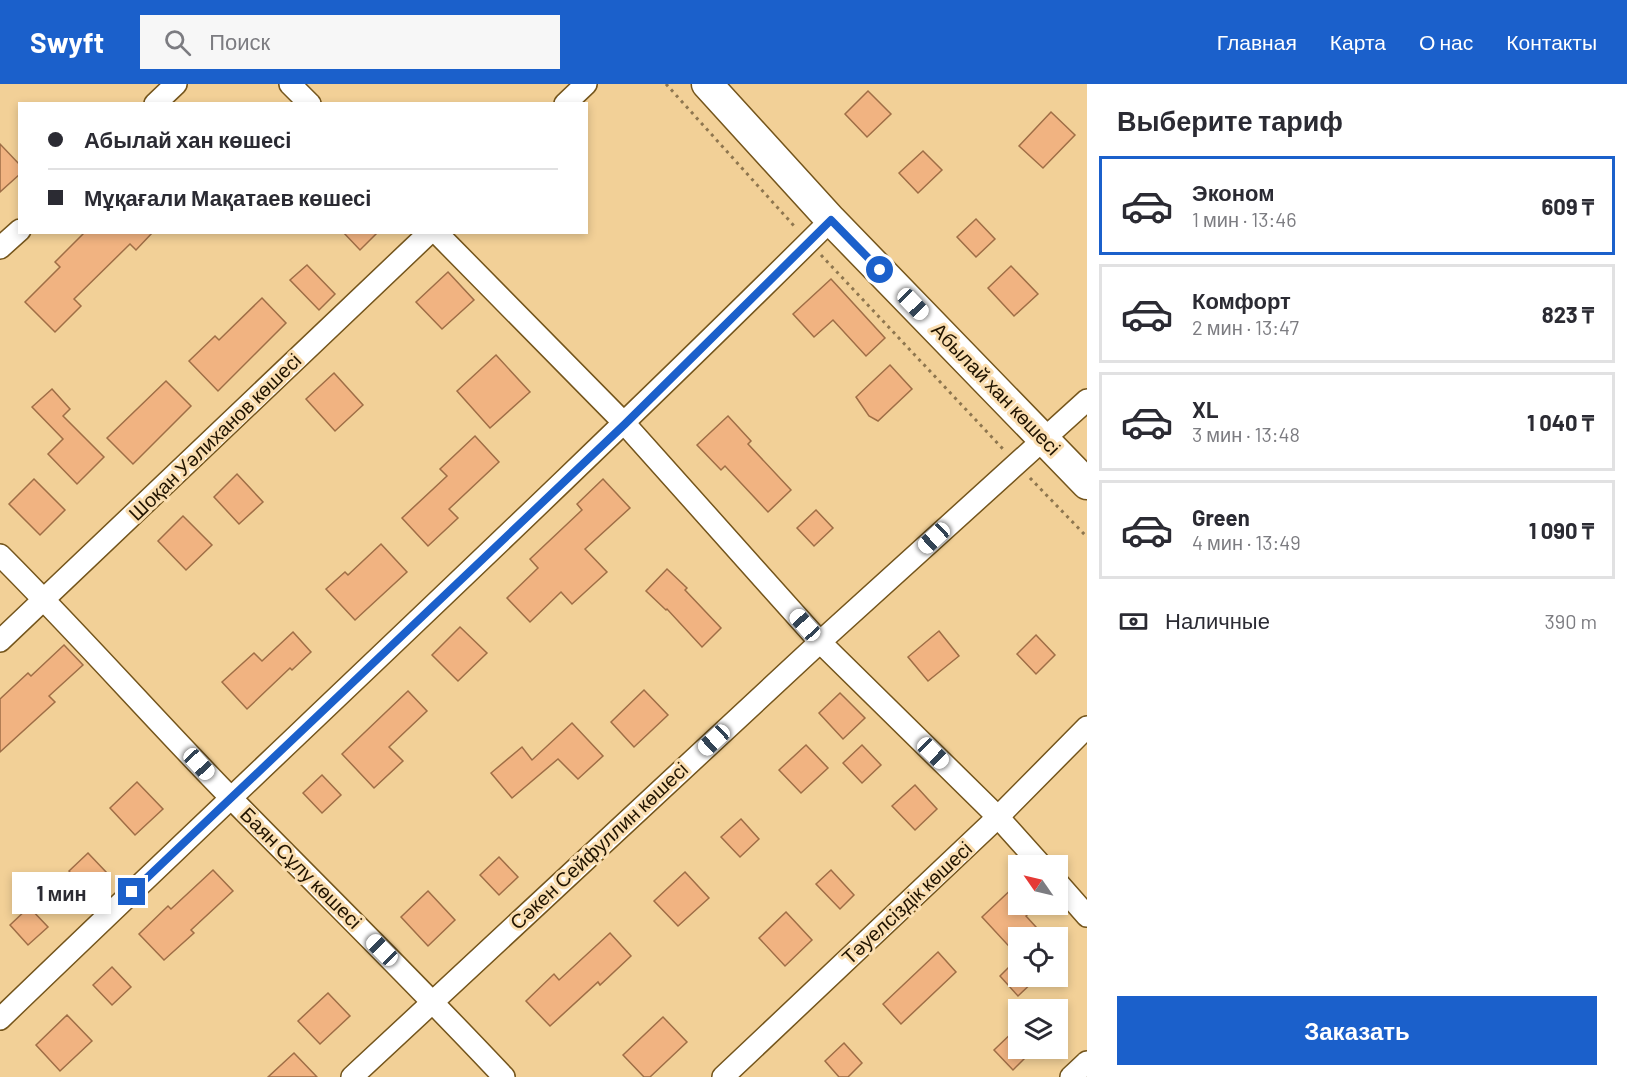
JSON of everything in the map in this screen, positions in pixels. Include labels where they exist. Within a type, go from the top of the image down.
[{"type":"street","points":[[157,102],[176,84]]},
{"type":"street","points":[[290,84],[307,102]]},
{"type":"street","points":[[567,102],[586,84]]},
{"type":"street","name":"Абылай хан көшесі","points":[[707,84],[831,220],[1087,484]]},
{"type":"street","points":[[0,1019],[230,797],[625,424],[831,220]]},
{"type":"street","points":[[0,248],[18,232]]},
{"type":"street","name":"Шоқан Уәлиханов көшесі","points":[[0,641],[428,234]]},
{"type":"street","points":[[438,234],[625,424],[820,642],[998,817],[1032,855]]},
{"type":"street","name":"Сәкен Сейфуллин көшесі","points":[[352,1077],[820,642],[1087,400]]},
{"type":"street","name":"Баян Сұлу көшесі","points":[[0,555],[45,599],[230,797],[504,1077]]},
{"type":"street","name":"Тәуелсіздік көшесі","points":[[723,1077],[998,817],[1087,727]]},
{"type":"street","points":[[1068,894],[1087,916]]},
{"type":"street","points":[[1071,1077],[1087,1062]]},
{"type":"path","points":[[666,84],[809,242],[1087,537]]},
{"type":"building","points":[[868,91],[891,114],[867,137],[845,114]]},
{"type":"building","points":[[1051,112],[1075,135],[1043,168],[1019,146]]},
{"type":"building","points":[[0,144],[18,163],[18,176],[0,192]]},
{"type":"building","points":[[923,151],[942,170],[918,193],[899,173]]},
{"type":"building","points":[[976,219],[995,239],[976,257],[957,237]]},
{"type":"building","points":[[83,234],[151,234],[136,250],[130,244],[74,299],[81,306],[55,332],[25,302],[60,267],[55,262]]},
{"type":"building","points":[[345,234],[376,234],[360,250]]},
{"type":"building","points":[[307,265],[335,294],[319,310],[290,280]]},
{"type":"building","points":[[1011,266],[1038,294],[1014,316],[988,288]]},
{"type":"building","points":[[448,272],[474,300],[442,329],[416,302]]},
{"type":"building","points":[[831,279],[885,338],[866,356],[833,320],[814,337],[793,314]]},
{"type":"building","points":[[262,298],[286,323],[218,391],[189,361],[215,336],[219,340]]},
{"type":"building","points":[[496,355],[530,392],[490,428],[457,391]]},
{"type":"building","points":[[890,365],[912,389],[878,421],[869,416],[856,397]]},
{"type":"building","points":[[334,373],[363,405],[335,431],[306,399]]},
{"type":"building","points":[[166,381],[191,406],[133,464],[107,438]]},
{"type":"building","points":[[52,389],[70,409],[63,416],[104,457],[77,484],[48,454],[63,439],[32,407]]},
{"type":"building","points":[[728,416],[751,441],[748,444],[791,490],[768,512],[725,466],[721,470],[697,445]]},
{"type":"building","points":[[475,436],[499,462],[449,509],[458,518],[428,546],[402,518],[447,476],[440,469]]},
{"type":"building","points":[[237,474],[263,502],[239,524],[214,497]]},
{"type":"building","points":[[34,479],[65,510],[40,535],[9,504]]},
{"type":"building","points":[[603,479],[630,508],[585,549],[607,572],[572,604],[561,592],[530,622],[507,598],[538,568],[530,559],[582,510],[577,504]]},
{"type":"building","points":[[816,510],[833,528],[814,546],[797,528]]},
{"type":"building","points":[[183,516],[212,545],[186,570],[158,541]]},
{"type":"building","points":[[381,544],[407,572],[355,620],[326,589],[345,572],[348,575]]},
{"type":"building","points":[[667,569],[687,588],[685,590],[721,628],[702,647],[667,609],[646,591]]},
{"type":"building","points":[[460,627],[487,653],[458,681],[432,655]]},
{"type":"building","points":[[939,631],[959,656],[928,681],[908,657]]},
{"type":"building","points":[[293,632],[311,652],[292,670],[290,668],[247,709],[222,682],[254,653],[262,661]]},
{"type":"building","points":[[1036,635],[1055,655],[1036,674],[1017,654]]},
{"type":"building","points":[[64,645],[83,665],[49,696],[55,702],[0,752],[0,699],[28,673],[31,676]]},
{"type":"building","points":[[644,690],[668,715],[634,747],[611,722]]},
{"type":"building","points":[[408,691],[427,711],[389,747],[403,761],[374,788],[342,754]]},
{"type":"building","points":[[840,693],[865,718],[843,739],[819,713]]},
{"type":"building","points":[[572,723],[603,756],[578,779],[558,759],[512,798],[491,773],[522,747],[532,760]]},
{"type":"building","points":[[806,745],[828,768],[801,793],[779,770]]},
{"type":"building","points":[[862,745],[881,765],[862,783],[843,763]]},
{"type":"building","points":[[322,775],[341,795],[322,813],[303,793]]},
{"type":"building","points":[[137,782],[163,809],[135,835],[110,808]]},
{"type":"building","points":[[915,785],[937,809],[915,830],[892,806]]},
{"type":"building","points":[[741,819],[759,839],[740,857],[721,837]]},
{"type":"building","points":[[88,853],[107,873],[87,891],[69,871]]},
{"type":"building","points":[[499,857],[518,877],[499,895],[480,875]]},
{"type":"building","points":[[213,870],[233,891],[191,930],[194,933],[164,960],[139,934],[168,906],[171,909]]},
{"type":"building","points":[[831,870],[854,895],[840,909],[816,884]]},
{"type":"building","points":[[685,872],[709,898],[678,926],[654,901]]},
{"type":"building","points":[[428,891],[455,920],[428,946],[401,917]]},
{"type":"building","points":[[1008,892],[1008,915],[1027,915],[1036,927],[1008,927],[1008,945],[982,917]]},
{"type":"building","points":[[29,907],[48,927],[28,945],[10,925]]},
{"type":"building","points":[[786,912],[812,940],[785,966],[759,938]]},
{"type":"building","points":[[610,933],[631,956],[600,985],[598,982],[550,1026],[526,1001],[554,974],[559,980]]},
{"type":"building","points":[[938,952],[956,972],[901,1024],[883,1004]]},
{"type":"building","points":[[112,967],[131,987],[112,1005],[93,985]]},
{"type":"building","points":[[1008,968],[1008,985],[1000,976]]},
{"type":"building","points":[[1010,987],[1027,987],[1018,996]]},
{"type":"building","points":[[328,993],[350,1016],[320,1044],[298,1021]]},
{"type":"building","points":[[67,1015],[92,1041],[60,1071],[36,1045]]},
{"type":"building","points":[[663,1017],[687,1042],[650,1077],[644,1077],[623,1055]]},
{"type":"building","points":[[1008,1037],[1008,1059],[1024,1059],[1013,1070],[994,1050]]},
{"type":"building","points":[[844,1043],[862,1063],[848,1077],[839,1077],[825,1061]]},
{"type":"building","points":[[294,1053],[317,1077],[268,1077]]},
{"type":"route","points":[[132,892],[625,424],[831,220],[880,270]]}]
